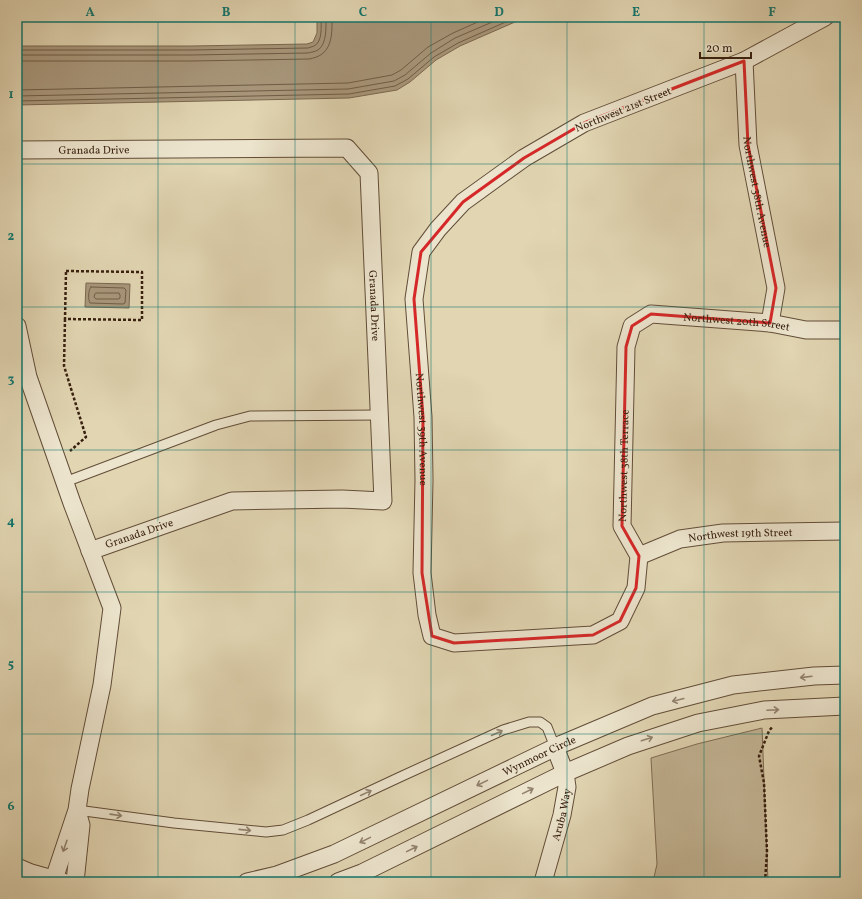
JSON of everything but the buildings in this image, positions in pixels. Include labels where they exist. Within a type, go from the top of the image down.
[{"type":"street","name":"Northwest 21st Street","points":[[438,229],[463,202],[524,158],[584,123],[744,61],[825,17]]},
{"type":"street","name":"Northwest 38th Avenue","points":[[744,61],[748,145],[776,288],[770,323]]},
{"type":"street","name":"Granada Drive","points":[[17,150],[347,148],[369,173],[383,501],[232,501],[90,551]]},
{"type":"street","name":"Northwest 39th Avenue","points":[[438,229],[421,252],[414,299],[423,417],[424,480],[422,573],[427,615],[432,636],[454,644],[593,635],[620,621],[636,588],[639,556]]},
{"type":"street","name":"Northwest 20th Street","points":[[632,326],[652,314],[770,323],[806,330],[845,330]]},
{"type":"street","name":"Granada Drive","points":[[17,326],[28,377],[112,608],[102,686],[80,789],[77,810],[57,881]]},
{"type":"street","name":"Northwest 38th Terrace","points":[[632,326],[626,346],[622,526],[639,556]]},
{"type":"street","name":"Northwest 19th Street","points":[[639,556],[680,539],[723,532],[845,531]]},
{"type":"street","name":"Wynmoor Circle","points":[[247,882],[277,875],[334,854],[555,747],[652,706],[733,686],[814,676],[845,675]]},
{"type":"street","points":[[338,882],[362,873],[565,773],[628,746],[698,723],[764,710],[845,706]]},
{"type":"street","name":"Aruba Way","points":[[543,882],[562,816],[567,787],[565,773],[555,747]]},
{"type":"street","name":"Granada Drive","points":[[75,882],[81,825],[77,810]]},
{"type":"street","points":[[17,867],[57,881]]},
{"type":"lane","points":[[65,482],[216,425],[250,416],[379,415]]},
{"type":"lane","points":[[77,810],[174,823],[266,832],[284,830],[503,730],[530,722],[540,722],[547,727],[555,747]]},
{"type":"path","points":[[58,463],[86,437],[64,366],[66,271],[142,272],[142,320],[65,319]]},
{"type":"path","points":[[765,882],[767,852],[764,783],[759,756],[770,731],[787,709]]},
{"type":"highlighted area","points":[[744,61],[748,145],[776,288],[770,323],[651,314],[632,326],[626,347],[622,526],[639,556],[636,588],[620,621],[593,635],[454,643],[432,636],[422,573],[423,417],[414,299],[421,252],[463,202],[524,158],[584,123]]},
{"type":"shaded area","points":[[762,728],[768,882],[653,882],[657,864],[651,758],[697,744]]},
{"type":"water","points":[[317,17],[530,17],[460,46],[436,60],[410,82],[397,90],[349,98],[17,105],[17,46],[307,44],[313,42],[317,33]]},
{"type":"water","points":[[86,283],[130,284],[129,308],[85,307]]}]
